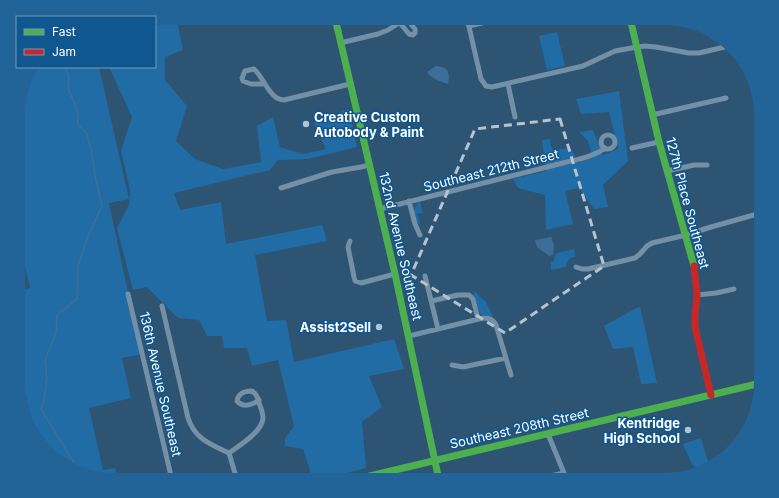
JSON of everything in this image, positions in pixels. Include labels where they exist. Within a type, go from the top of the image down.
[{"type":"main road","name":"132nd Avenue Southeast","points":[[336,25],[395,274],[438,473]]},
{"type":"main road","name":"127th Place Southeast","points":[[632,25],[652,115],[695,269],[697,295],[695,327],[711,395]]},
{"type":"main road","name":"Southeast 208th Street","points":[[382,473],[754,385]]},
{"type":"street","points":[[340,43],[378,34],[397,25]]},
{"type":"street","points":[[402,25],[409,34],[413,34],[415,33],[415,29],[412,25]]},
{"type":"street","points":[[473,25],[469,26],[481,80],[486,86],[492,88],[583,66],[615,50],[637,46],[656,47],[688,53],[699,53],[723,47]]},
{"type":"street","points":[[265,84],[276,98],[284,100],[350,84]]},
{"type":"street","points":[[508,84],[515,118]]},
{"type":"street","points":[[652,115],[726,98]]},
{"type":"street","points":[[632,148],[659,142]]},
{"type":"street","name":"Southeast 212th Street","points":[[380,209],[593,155],[605,148]]},
{"type":"street","points":[[667,171],[694,164],[707,165]]},
{"type":"street","points":[[281,188],[332,172],[361,168],[370,165]]},
{"type":"street","points":[[409,201],[415,224],[420,235]]},
{"type":"street","points":[[576,266],[582,269],[588,269],[635,258],[652,243],[686,235],[754,215]]},
{"type":"street","points":[[350,241],[348,247],[355,281],[361,283],[395,274]]},
{"type":"street","points":[[425,276],[438,329]]},
{"type":"street","points":[[697,295],[716,294],[734,289]]},
{"type":"street","name":"136th Avenue Southeast","points":[[128,294],[170,473]]},
{"type":"street","points":[[431,301],[458,295],[469,295],[473,299],[478,319]]},
{"type":"street","points":[[162,306],[191,426],[195,433],[202,439],[229,453],[235,473]]},
{"type":"street","points":[[409,336],[478,319],[486,318],[492,320],[496,325],[511,375]]},
{"type":"street","points":[[452,365],[464,367],[506,358]]},
{"type":"street","points":[[229,453],[261,427],[263,415],[259,400]]},
{"type":"street","points":[[548,434],[564,473]]},
{"type":"highlighted area","points":[[560,119],[604,266],[505,333],[411,275],[475,129]]},
{"type":"shaded area","points":[[156,25],[178,25],[183,50],[165,57],[165,80],[187,106],[176,141],[195,159],[223,169],[261,162],[257,126],[273,117],[280,147],[303,154],[326,149],[314,123],[348,109],[357,147],[308,159],[278,160],[270,170],[174,193],[180,210],[221,202],[226,244],[322,225],[327,241],[255,255],[267,321],[286,320],[294,362],[394,339],[404,369],[369,376],[382,407],[362,422],[366,468],[347,473],[311,473],[303,449],[285,446],[285,438],[294,426],[278,360],[252,366],[247,348],[224,348],[222,336],[207,336],[199,320],[178,318],[147,287],[133,290],[117,228],[129,205],[130,190],[121,151],[132,117],[109,68],[156,68]]},
{"type":"shaded area","points":[[557,32],[565,66],[547,70],[539,36]]},
{"type":"shaded area","points":[[436,66],[444,68],[448,71],[448,84],[433,78],[427,72]]},
{"type":"shaded area","points":[[38,68],[99,68],[129,199],[109,203],[143,354],[122,358],[131,398],[89,408],[103,470],[115,468],[116,473],[91,470],[75,464],[65,458],[51,447],[34,423],[29,409],[25,383],[25,289],[30,288],[25,267],[25,115],[28,91]]},
{"type":"shaded area","points":[[619,91],[628,161],[603,185],[608,207],[594,209],[579,188],[565,191],[573,224],[546,230],[545,195],[518,188],[513,179],[546,171],[542,140],[550,139],[552,150],[571,148],[578,162],[593,158],[588,141],[579,132],[593,130],[603,155],[618,149],[609,112],[581,114],[576,99]]},
{"type":"shaded area","points":[[420,202],[423,213],[417,214],[420,223],[417,224],[414,210],[417,205],[416,204]]},
{"type":"shaded area","points":[[551,237],[554,245],[553,255],[549,256],[537,247],[535,240]]},
{"type":"shaded area","points":[[574,249],[575,257],[569,260],[566,267],[551,270],[551,262],[554,262],[554,258],[557,253]]},
{"type":"shaded area","points":[[475,292],[486,302],[493,317],[480,314],[473,295]]},
{"type":"shaded area","points":[[640,306],[657,383],[641,384],[633,347],[613,349],[604,326]]},
{"type":"shaded area","points":[[701,438],[708,461],[696,467],[692,464],[683,444]]},
{"type":"waterway","points":[[65,68],[69,77],[68,88],[78,112],[78,125],[86,132],[91,149],[102,206],[89,234],[78,266],[77,299],[57,315],[56,333],[45,360],[47,378],[41,409],[75,464]]},
{"type":"traffic: fast","points":[[337,25],[395,274],[438,473]]},
{"type":"traffic: fast","points":[[632,25],[659,142],[694,266]]},
{"type":"traffic: fast","points":[[382,473],[754,385]]},
{"type":"traffic: jam","points":[[694,266],[697,295],[695,327],[711,395]]},
{"type":"place","name":"Creative Custom Autobody & Paint","points":[[306,124]]},
{"type":"place","name":"Assist2Sell","points":[[379,327]]},
{"type":"place","name":"Kentridge High School","points":[[688,430]]}]
